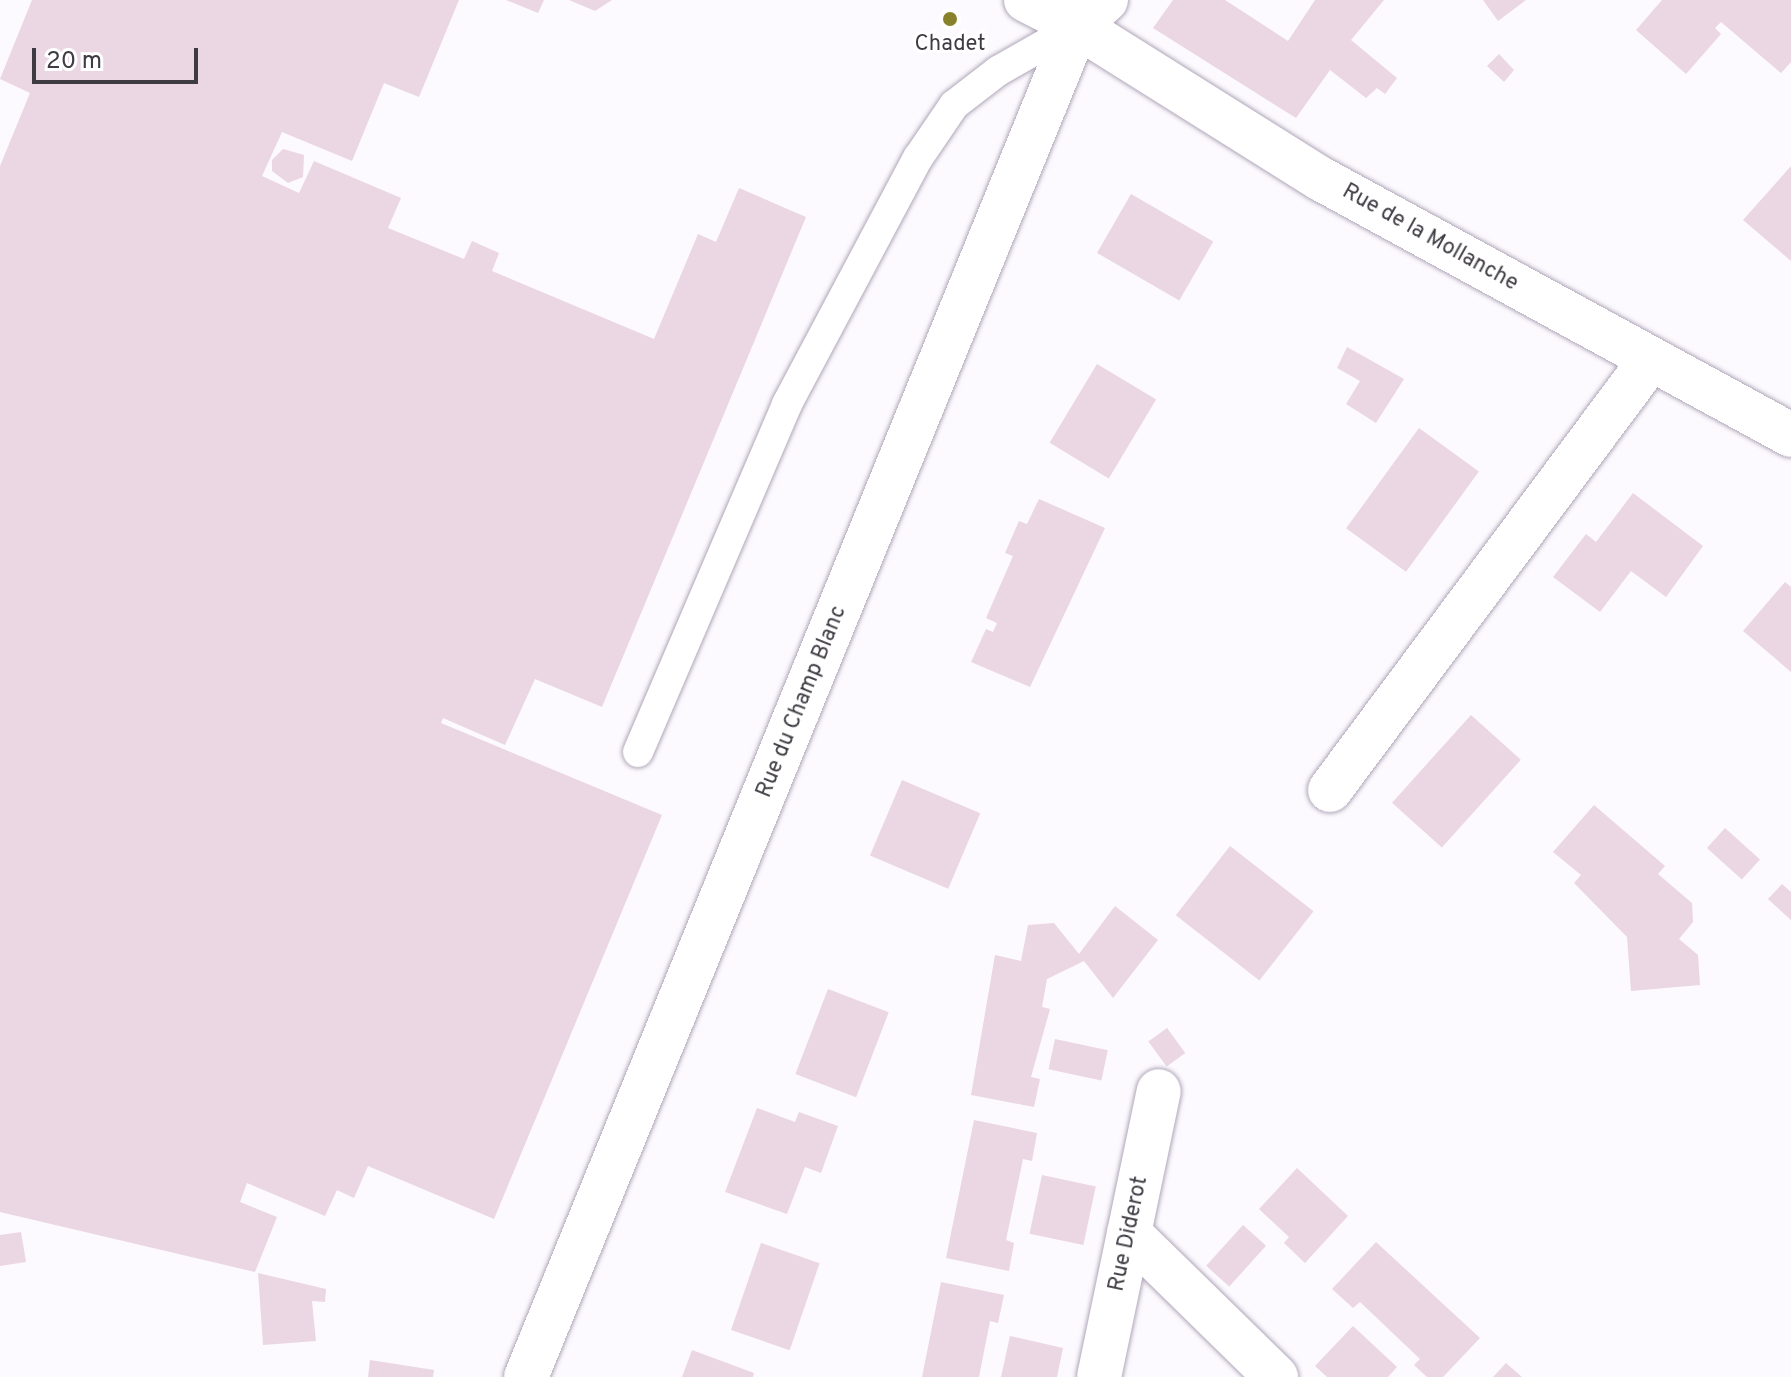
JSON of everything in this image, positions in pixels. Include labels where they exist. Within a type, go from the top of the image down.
[{"type":"street","name":"Rue de la Mollanche","points":[[1026,0],[1082,9],[1321,179],[1791,435]]},
{"type":"street","name":"Rue du Champ Blanc","points":[[526,1377],[1082,9]]},
{"type":"street","points":[[1330,790],[1651,359]]},
{"type":"street","name":"Rue Diderot","points":[[1099,1377],[1159,1091]]},
{"type":"street","points":[[1129,1233],[1276,1377]]},
{"type":"lane","points":[[638,752],[787,404],[918,158],[954,105],[1082,9]]},
{"type":"building","points":[[32,0],[459,0],[419,97],[384,83],[352,161],[282,132],[262,176],[299,193],[314,161],[401,198],[388,228],[464,259],[472,241],[499,253],[492,271],[654,339],[698,234],[716,242],[739,188],[806,217],[602,707],[535,679],[505,745],[443,718],[441,723],[662,815],[494,1219],[368,1166],[354,1198],[337,1190],[325,1216],[247,1183],[240,1202],[277,1217],[255,1272],[0,1212],[0,166],[30,93],[0,79]]},
{"type":"building","points":[[506,0],[544,0],[538,13]]},
{"type":"building","points":[[569,0],[612,0],[595,11]]},
{"type":"building","points":[[1173,0],[1225,0],[1288,41],[1315,0],[1384,0],[1351,40],[1397,78],[1385,94],[1377,88],[1366,98],[1330,70],[1296,118],[1153,28]]},
{"type":"building","points":[[1483,0],[1526,0],[1498,21]]},
{"type":"building","points":[[1662,0],[1791,0],[1791,62],[1781,73],[1721,22],[1715,28],[1721,34],[1686,74],[1636,30]]},
{"type":"building","points":[[1499,54],[1514,70],[1504,82],[1487,66]]},
{"type":"building","points":[[283,149],[304,155],[303,177],[288,183],[272,171],[272,160]]},
{"type":"building","points":[[1791,166],[1791,261],[1743,220]]},
{"type":"building","points":[[1131,194],[1213,242],[1179,300],[1097,253]]},
{"type":"building","points":[[1347,347],[1404,379],[1376,423],[1346,404],[1360,381],[1337,368]]},
{"type":"building","points":[[1097,364],[1156,400],[1109,478],[1050,443]]},
{"type":"building","points":[[1419,428],[1479,471],[1406,572],[1346,528]]},
{"type":"building","points":[[1633,493],[1703,546],[1666,597],[1631,571],[1600,612],[1553,577],[1586,534],[1596,542]]},
{"type":"building","points":[[1039,499],[1105,528],[1030,687],[971,662],[986,629],[993,632],[997,623],[986,618],[1013,556],[1005,553],[1019,521],[1027,524]]},
{"type":"building","points":[[1785,582],[1791,587],[1791,672],[1743,631]]},
{"type":"building","points":[[1471,715],[1521,760],[1442,848],[1392,803]]},
{"type":"building","points":[[902,780],[980,813],[948,889],[870,855]]},
{"type":"building","points":[[1594,805],[1665,866],[1658,874],[1692,903],[1693,922],[1679,939],[1698,955],[1700,985],[1631,991],[1627,937],[1574,883],[1581,875],[1553,852]]},
{"type":"building","points":[[1725,828],[1760,859],[1742,880],[1707,848]]},
{"type":"building","points":[[1230,846],[1314,911],[1259,981],[1176,915]]},
{"type":"building","points":[[1782,884],[1791,892],[1791,920],[1768,899]]},
{"type":"building","points":[[1115,906],[1158,940],[1113,998],[1084,961],[1047,979],[1042,1007],[1050,1009],[1031,1077],[1040,1079],[1034,1107],[971,1095],[995,955],[1021,961],[1028,925],[1054,923],[1079,954]]},
{"type":"building","points":[[828,989],[889,1012],[856,1097],[795,1074]]},
{"type":"building","points":[[1167,1028],[1185,1053],[1167,1067],[1148,1042]]},
{"type":"building","points":[[1055,1039],[1108,1050],[1101,1081],[1049,1069]]},
{"type":"building","points":[[757,1108],[795,1122],[799,1112],[838,1126],[821,1173],[805,1167],[787,1214],[725,1192]]},
{"type":"building","points":[[974,1120],[1037,1133],[1032,1161],[1023,1159],[1006,1240],[1014,1243],[1009,1271],[946,1258]]},
{"type":"building","points":[[1297,1168],[1348,1216],[1305,1263],[1284,1243],[1289,1237],[1259,1209]]},
{"type":"building","points":[[1042,1175],[1096,1186],[1083,1245],[1030,1234]]},
{"type":"building","points":[[1243,1225],[1266,1246],[1229,1287],[1206,1266]]},
{"type":"building","points":[[21,1232],[26,1262],[0,1266],[0,1235]]},
{"type":"building","points":[[1376,1242],[1480,1338],[1443,1377],[1427,1377],[1414,1365],[1420,1359],[1360,1302],[1353,1308],[1332,1289]]},
{"type":"building","points":[[761,1243],[820,1263],[790,1350],[731,1330]]},
{"type":"building","points":[[258,1273],[326,1289],[325,1302],[312,1301],[316,1341],[263,1345]]},
{"type":"building","points":[[941,1282],[1004,1295],[998,1323],[990,1321],[979,1377],[922,1377]]},
{"type":"building","points":[[1353,1326],[1397,1367],[1388,1377],[1327,1377],[1315,1366]]},
{"type":"building","points":[[1010,1336],[1063,1348],[1057,1377],[1001,1377]]},
{"type":"building","points":[[692,1350],[754,1373],[753,1377],[682,1377]]},
{"type":"building","points":[[370,1360],[434,1370],[433,1377],[368,1377]]},
{"type":"building","points":[[1506,1363],[1522,1377],[1493,1377]]},
{"type":"place","name":"Chadet","points":[[950,19]]}]
